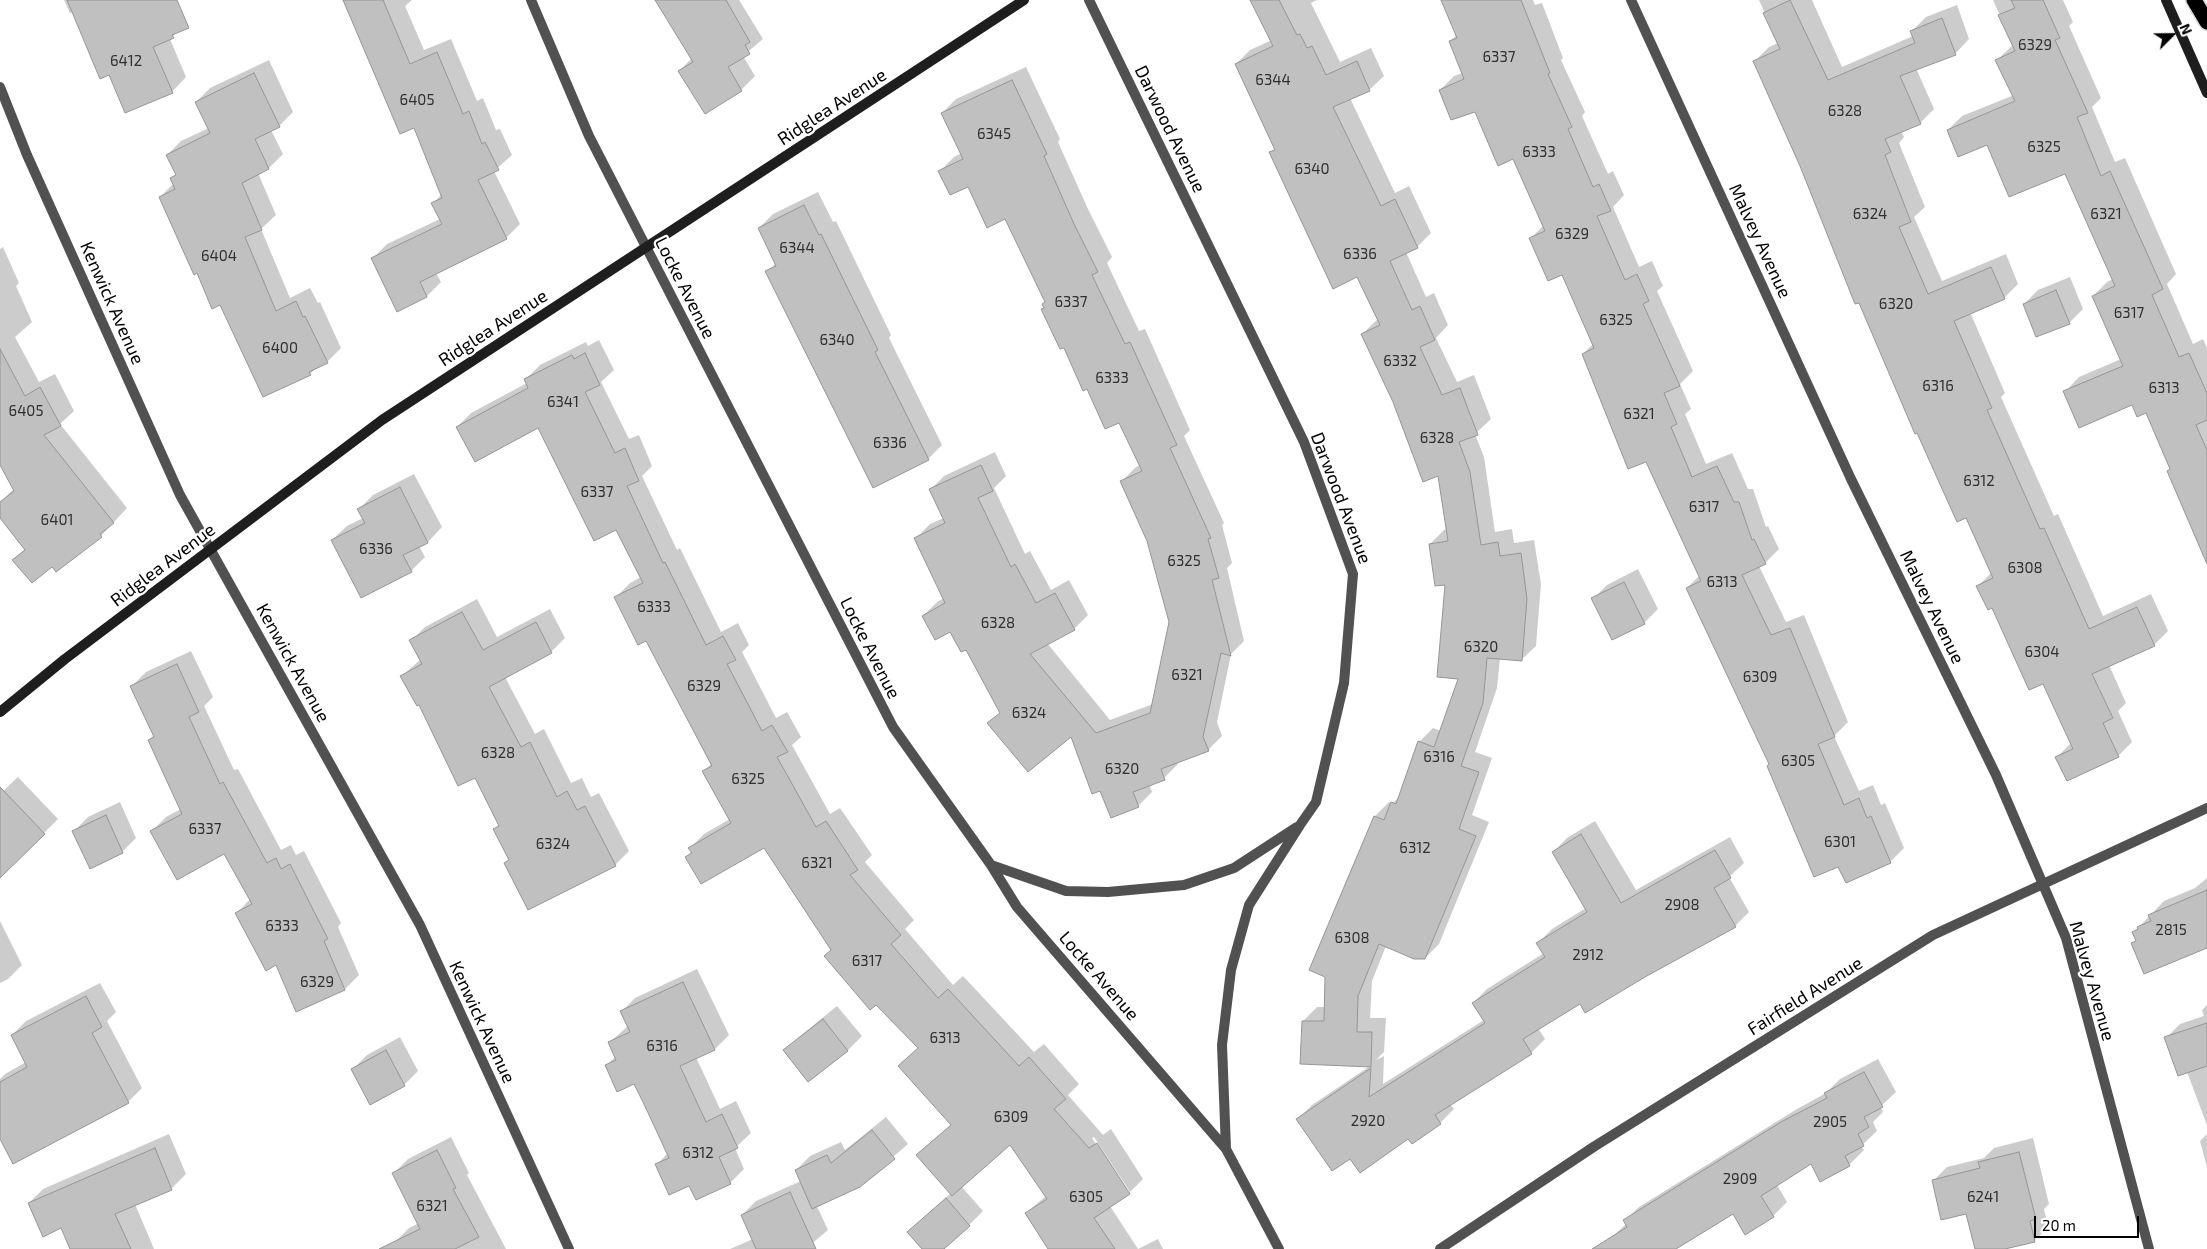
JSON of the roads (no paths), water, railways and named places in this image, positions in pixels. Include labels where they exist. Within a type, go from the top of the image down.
[{"type":"highway","points":[[2194,0],[2207,22]]},
{"type":"street","name":"Locke Avenue","points":[[531,0],[589,136],[892,726],[991,865],[1017,907],[1226,1149],[1279,1249]]},
{"type":"street","name":"Ridglea Avenue","points":[[0,712],[65,659],[382,420],[1024,0]]},
{"type":"street","name":"Darwood Avenue","points":[[1088,0],[1304,442],[1353,574],[1344,683],[1316,802],[1249,905],[1232,970],[1222,1045],[1226,1149]]},
{"type":"street","name":"Malvey Avenue","points":[[1631,0],[1851,479],[1996,775],[2066,938],[2149,1249]]},
{"type":"street","points":[[2166,0],[2207,93]]},
{"type":"street","name":"Kenwick Avenue","points":[[0,87],[27,155],[180,495],[420,925],[569,1249]]},
{"type":"street","name":"Fairfield Avenue","points":[[1440,1249],[1595,1146],[1933,935],[2207,808]]},
{"type":"street","points":[[991,865],[1066,891],[1108,892],[1184,885],[1234,868],[1300,825]]}]
